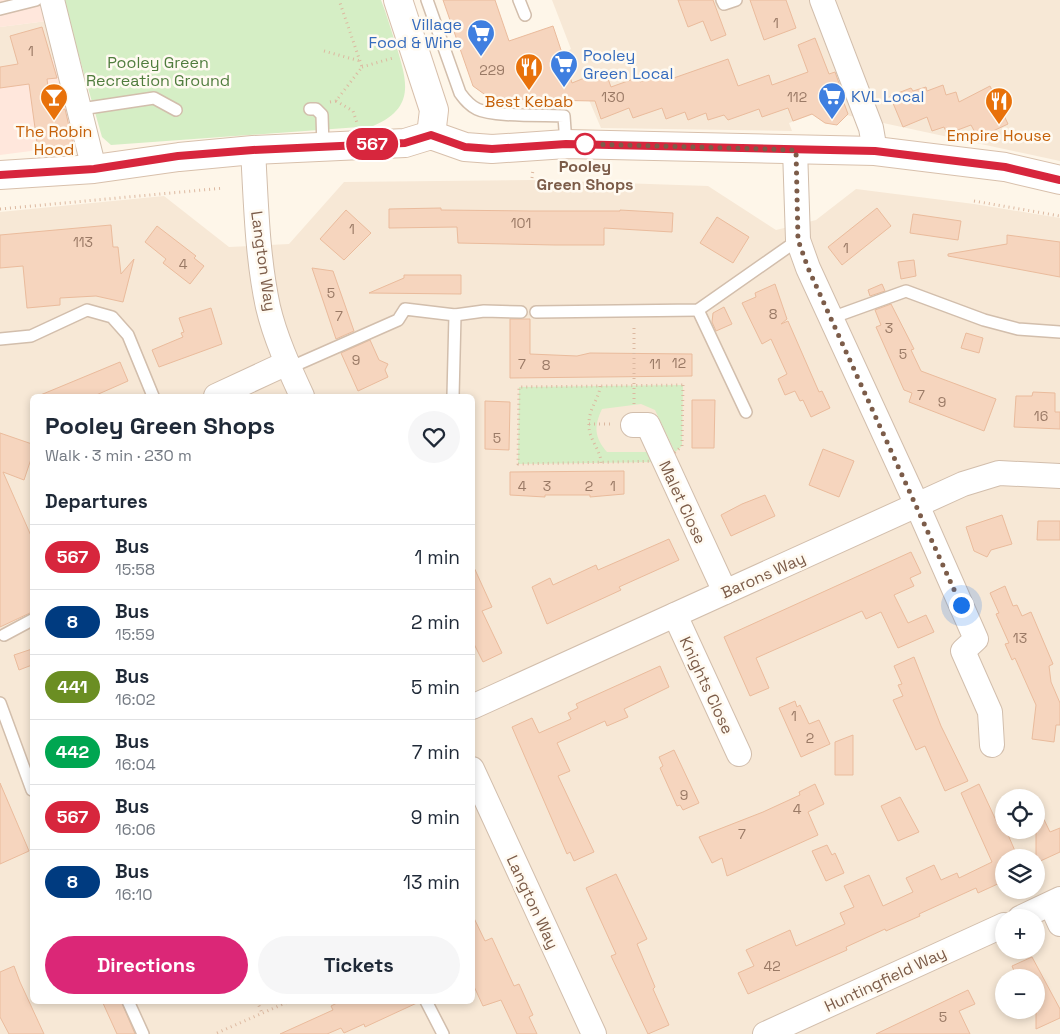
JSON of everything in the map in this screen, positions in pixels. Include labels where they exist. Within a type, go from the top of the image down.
[{"type":"main road","points":[[398,0],[434,110],[431,135]]},
{"type":"main road","points":[[0,175],[94,169],[178,156],[253,150],[405,143],[431,135],[465,147],[492,149],[566,144],[875,151],[1005,167],[1060,180]]},
{"type":"street","points":[[52,0],[81,109],[94,169]]},
{"type":"street","points":[[822,0],[871,128],[875,151]]},
{"type":"street","name":"Langton Way","points":[[253,150],[260,250],[268,307],[288,365],[301,394]]},
{"type":"street","points":[[796,150],[798,240],[830,318],[917,505],[976,639],[964,651],[990,712],[992,745]]},
{"type":"street","points":[[221,394],[288,365]]},
{"type":"street","name":"Malet Close","points":[[633,425],[648,425],[725,592]]},
{"type":"street","name":"Barons Way","points":[[475,706],[963,484],[999,473],[1060,476]]},
{"type":"street","name":"Knights Close","points":[[675,615],[739,754]]},
{"type":"street","name":"Langton Way","points":[[475,776],[594,1034]]},
{"type":"street","name":"Huntingfield Way","points":[[765,1034],[995,929]]},
{"type":"lane","points":[[0,9],[36,0]]},
{"type":"lane","points":[[427,0],[460,93],[468,103],[479,110],[492,113],[564,116],[566,144]]},
{"type":"lane","points":[[518,0],[525,15]]},
{"type":"lane","points":[[722,0],[724,4],[736,0]]},
{"type":"lane","points":[[81,109],[154,98],[176,110]]},
{"type":"lane","points":[[310,109],[316,109],[322,115],[323,147]]},
{"type":"lane","points":[[536,312],[698,310],[798,240]]},
{"type":"lane","points":[[830,318],[906,291],[984,320],[1018,329],[1060,332]]},
{"type":"lane","points":[[288,365],[398,320],[405,309],[455,316],[484,311],[521,312]]},
{"type":"lane","points":[[0,339],[31,336],[87,310],[112,317],[128,335],[152,394]]},
{"type":"lane","points":[[698,310],[746,412]]},
{"type":"lane","points":[[453,394],[455,316]]},
{"type":"lane","points":[[4,635],[30,621]]},
{"type":"lane","points":[[0,703],[30,785]]},
{"type":"lane","points":[[129,1004],[143,1034]]},
{"type":"lane","points":[[428,1004],[443,1034]]},
{"type":"path","points":[[339,0],[362,67]]},
{"type":"path","points":[[328,102],[336,101],[362,67],[414,50]]},
{"type":"path","points":[[324,51],[360,61]]},
{"type":"path","points":[[0,208],[224,188]]},
{"type":"path","points":[[974,200],[1060,216]]},
{"type":"path","points":[[633,425],[635,386],[634,311]]},
{"type":"path","points":[[683,385],[682,446],[665,461],[518,464],[519,387],[600,386],[683,385]]},
{"type":"path","points":[[600,386],[600,393],[590,412],[588,424],[589,435],[601,455],[601,462]]},
{"type":"path","points":[[258,1004],[262,1013]]},
{"type":"path","points":[[217,1033],[283,1004]]},
{"type":"shaded area","points":[[0,0],[40,0],[47,21],[0,27]]},
{"type":"shaded area","points":[[552,0],[1060,0],[1060,161],[846,115],[836,124],[825,123],[820,112],[789,123],[792,131],[601,128],[586,93],[576,95],[578,101],[491,99],[473,86],[511,48],[562,55],[571,49]]},
{"type":"shaded area","points":[[47,21],[57,59],[0,67],[0,27]]},
{"type":"shaded area","points":[[57,59],[77,145],[0,155],[0,67]]},
{"type":"shaded area","points":[[532,180],[708,186],[776,230],[816,220],[856,189],[974,204],[1060,218],[1060,1034],[0,1034],[0,212],[164,196],[229,247],[289,244],[344,182]]},
{"type":"green space","name":"Pooley Green Recreation Ground","points":[[63,0],[381,0],[403,70],[405,92],[402,102],[396,111],[387,119],[373,126],[111,145],[102,137]]},
{"type":"green space","points":[[683,385],[682,446],[675,452],[655,410],[641,404],[602,409],[599,415],[598,436],[607,452],[651,452],[656,462],[518,464],[519,387]]},
{"type":"building","points":[[443,0],[495,0],[509,41],[553,26],[572,83],[597,73],[599,79],[607,76],[611,87],[639,77],[640,82],[665,72],[668,80],[728,59],[738,86],[769,75],[772,85],[808,72],[798,45],[815,38],[829,74],[835,72],[840,86],[838,87],[848,114],[837,125],[825,123],[812,114],[793,121],[788,108],[762,117],[759,109],[728,120],[724,115],[708,120],[706,113],[688,120],[685,112],[666,119],[662,108],[633,118],[629,108],[601,119],[595,101],[491,99],[473,86]]},
{"type":"building","points":[[678,0],[713,0],[726,35],[711,41],[703,21],[688,27]]},
{"type":"building","points":[[750,0],[786,0],[796,28],[764,40]]},
{"type":"building","points":[[42,27],[57,78],[47,79],[51,110],[65,109],[74,148],[38,150],[29,84],[0,88],[0,67],[18,64],[10,36]]},
{"type":"building","points":[[943,85],[946,95],[956,92],[959,102],[990,86],[1008,124],[978,138],[971,125],[947,134],[944,127],[932,131],[927,117],[903,127],[890,96],[911,88],[913,91],[926,87],[927,91]]},
{"type":"building","points":[[441,208],[441,210],[620,210],[673,213],[672,232],[604,228],[604,245],[555,245],[458,243],[457,227],[389,228],[389,209]]},
{"type":"building","points":[[877,208],[891,226],[842,265],[828,247]]},
{"type":"building","points":[[346,210],[371,233],[344,260],[320,239]]},
{"type":"building","points":[[913,214],[961,221],[958,240],[910,233]]},
{"type":"building","points":[[717,217],[749,237],[733,263],[700,243]]},
{"type":"building","points":[[111,225],[113,247],[118,247],[121,274],[134,259],[123,302],[96,296],[60,298],[60,305],[27,308],[23,266],[0,268],[0,235]]},
{"type":"building","points":[[157,226],[196,256],[194,258],[204,266],[190,284],[163,263],[166,259],[145,242]]},
{"type":"building","points":[[1007,235],[1060,242],[1060,277],[948,256],[948,254],[1007,244]]},
{"type":"building","points":[[914,260],[916,276],[901,279],[898,262]]},
{"type":"building","points":[[312,268],[333,271],[354,331],[336,339]]},
{"type":"building","points":[[404,275],[461,275],[461,294],[369,293],[404,278]]},
{"type":"building","points":[[775,284],[787,319],[781,324],[788,321],[819,392],[822,391],[830,408],[811,417],[803,400],[800,401],[795,391],[785,395],[778,379],[787,374],[771,339],[762,344],[742,303],[756,297],[755,293]]},
{"type":"building","points":[[882,284],[885,291],[870,296],[868,290]]},
{"type":"building","points":[[891,304],[914,349],[911,350],[921,371],[996,399],[984,431],[909,402],[912,393],[904,390],[876,327],[881,325],[875,310]]},
{"type":"building","points":[[724,307],[732,324],[716,331],[712,322],[713,313]]},
{"type":"building","points":[[211,308],[222,344],[159,367],[152,350],[183,337],[181,333],[184,332],[179,318]]},
{"type":"building","points":[[510,319],[530,319],[530,354],[577,356],[590,353],[692,354],[692,376],[510,378]]},
{"type":"building","points":[[966,333],[983,338],[979,353],[961,348]]},
{"type":"building","points":[[370,340],[379,360],[388,364],[385,370],[388,377],[358,391],[341,353]]},
{"type":"building","points":[[120,362],[128,381],[99,394],[43,394]]},
{"type":"building","points":[[1033,392],[1055,393],[1055,412],[1060,412],[1060,429],[1014,427],[1016,396],[1032,396]]},
{"type":"building","points":[[692,400],[715,400],[714,448],[692,448]]},
{"type":"building","points":[[485,401],[510,402],[509,450],[485,449]]},
{"type":"building","points":[[0,433],[30,443],[30,462],[24,480],[3,472],[30,533],[30,613],[0,627]]},
{"type":"building","points":[[823,449],[854,461],[839,497],[809,485]]},
{"type":"building","points":[[624,471],[624,494],[590,497],[590,495],[545,495],[545,497],[510,495],[510,472]]},
{"type":"building","points":[[765,495],[775,516],[731,536],[721,515]]},
{"type":"building","points":[[1002,515],[1012,544],[991,550],[987,557],[974,551],[966,527]]},
{"type":"building","points":[[1038,521],[1060,521],[1060,540],[1037,540]]},
{"type":"building","points":[[669,539],[679,560],[619,587],[621,590],[547,624],[532,587],[550,578],[553,585],[596,565],[598,570]]},
{"type":"building","points":[[911,552],[921,573],[910,578],[914,586],[894,595],[908,623],[926,615],[934,632],[898,648],[881,612],[866,619],[862,611],[756,658],[769,688],[750,696],[724,637]]},
{"type":"building","points":[[475,570],[492,607],[482,611],[502,653],[483,662],[475,646]]},
{"type":"building","points":[[1005,586],[1013,606],[1017,605],[1022,616],[1031,612],[1053,664],[1049,666],[1051,682],[1060,703],[1060,725],[1056,725],[1054,742],[1032,739],[1036,705],[1015,658],[1012,660],[1005,644],[1009,643],[996,614],[999,613],[990,593]]},
{"type":"building","points":[[30,650],[30,666],[19,670],[14,655]]},
{"type":"building","points":[[914,657],[941,726],[968,781],[945,791],[925,746],[916,750],[893,700],[903,696],[898,685],[902,684],[894,666]]},
{"type":"building","points":[[660,666],[669,687],[624,709],[628,717],[607,726],[605,721],[557,743],[570,771],[558,776],[594,852],[574,861],[570,852],[567,854],[512,727],[532,718],[539,733],[571,719],[568,713],[578,708],[576,704]]},
{"type":"building","points":[[795,701],[797,707],[800,705],[809,724],[819,720],[830,744],[801,757],[779,708]]},
{"type":"building","points":[[853,735],[853,775],[835,775],[835,742]]},
{"type":"building","points":[[674,750],[699,803],[683,810],[680,805],[677,806],[660,768],[663,766],[659,757]]},
{"type":"building","points":[[0,783],[29,851],[0,864]]},
{"type":"building","points":[[815,784],[824,804],[808,812],[818,835],[727,876],[722,858],[712,863],[699,837],[763,812],[800,795],[799,792]]},
{"type":"building","points":[[979,784],[995,818],[995,839],[1010,839],[1014,849],[995,849],[995,885],[978,893],[976,888],[919,914],[920,916],[886,931],[885,929],[846,947],[847,950],[748,994],[738,973],[754,966],[746,950],[790,930],[796,946],[845,924],[840,913],[854,907],[844,886],[869,875],[883,906],[913,892],[906,878],[934,865],[941,880],[957,873],[959,878],[992,862],[961,793]]},
{"type":"building","points":[[900,797],[919,832],[898,841],[881,806]]},
{"type":"building","points":[[1045,822],[1050,832],[1060,828],[1060,852],[1045,859],[1045,849],[1036,849],[1036,839],[1045,839]]},
{"type":"building","points":[[827,845],[832,855],[835,853],[844,873],[826,881],[812,851]]},
{"type":"building","points":[[616,874],[647,939],[637,944],[655,987],[653,989],[669,1025],[648,1034],[611,956],[616,954],[586,888]]},
{"type":"building","points":[[475,920],[485,941],[492,938],[514,986],[519,984],[533,1015],[529,1017],[537,1034],[517,1034],[501,1000],[483,1006],[475,989]]},
{"type":"building","points":[[1028,959],[1033,959],[1038,969],[1013,969],[1012,966]]},
{"type":"building","points":[[14,966],[44,1034],[9,1034],[0,1017],[0,972]]},
{"type":"building","points":[[1045,981],[1060,1009],[1060,1018],[1036,1029],[1036,1019],[1045,1019]]},
{"type":"building","points":[[968,990],[975,1004],[959,1011],[970,1034],[876,1034]]},
{"type":"building","points":[[103,1004],[122,1004],[135,1034],[117,1034]]},
{"type":"building","points":[[335,1004],[415,1004],[365,1027],[364,1024],[344,1033],[341,1028],[327,1034],[280,1034],[333,1010],[331,1006]]},
{"type":"bus line","name":"567","points":[[0,175],[44,174],[94,169],[178,156],[253,150],[405,143],[431,135],[465,147],[492,149],[566,144],[875,151],[1005,167],[1060,180]]},
{"type":"place","name":"Village Food & Wine","points":[[481,57]]},
{"type":"place","name":"Pooley Green Local","points":[[564,88]]},
{"type":"place","name":"Best Kebab","points":[[529,91]]},
{"type":"place","name":"KVL Local","points":[[832,120]]},
{"type":"place","name":"The Robin Hood","points":[[54,121]]},
{"type":"place","name":"Empire House","points":[[999,125]]},
{"type":"place","name":"Pooley Green Shops","points":[[585,144]]},
{"type":"route","points":[[585,144],[796,150],[795,184],[798,240],[808,268],[961,605]]}]
